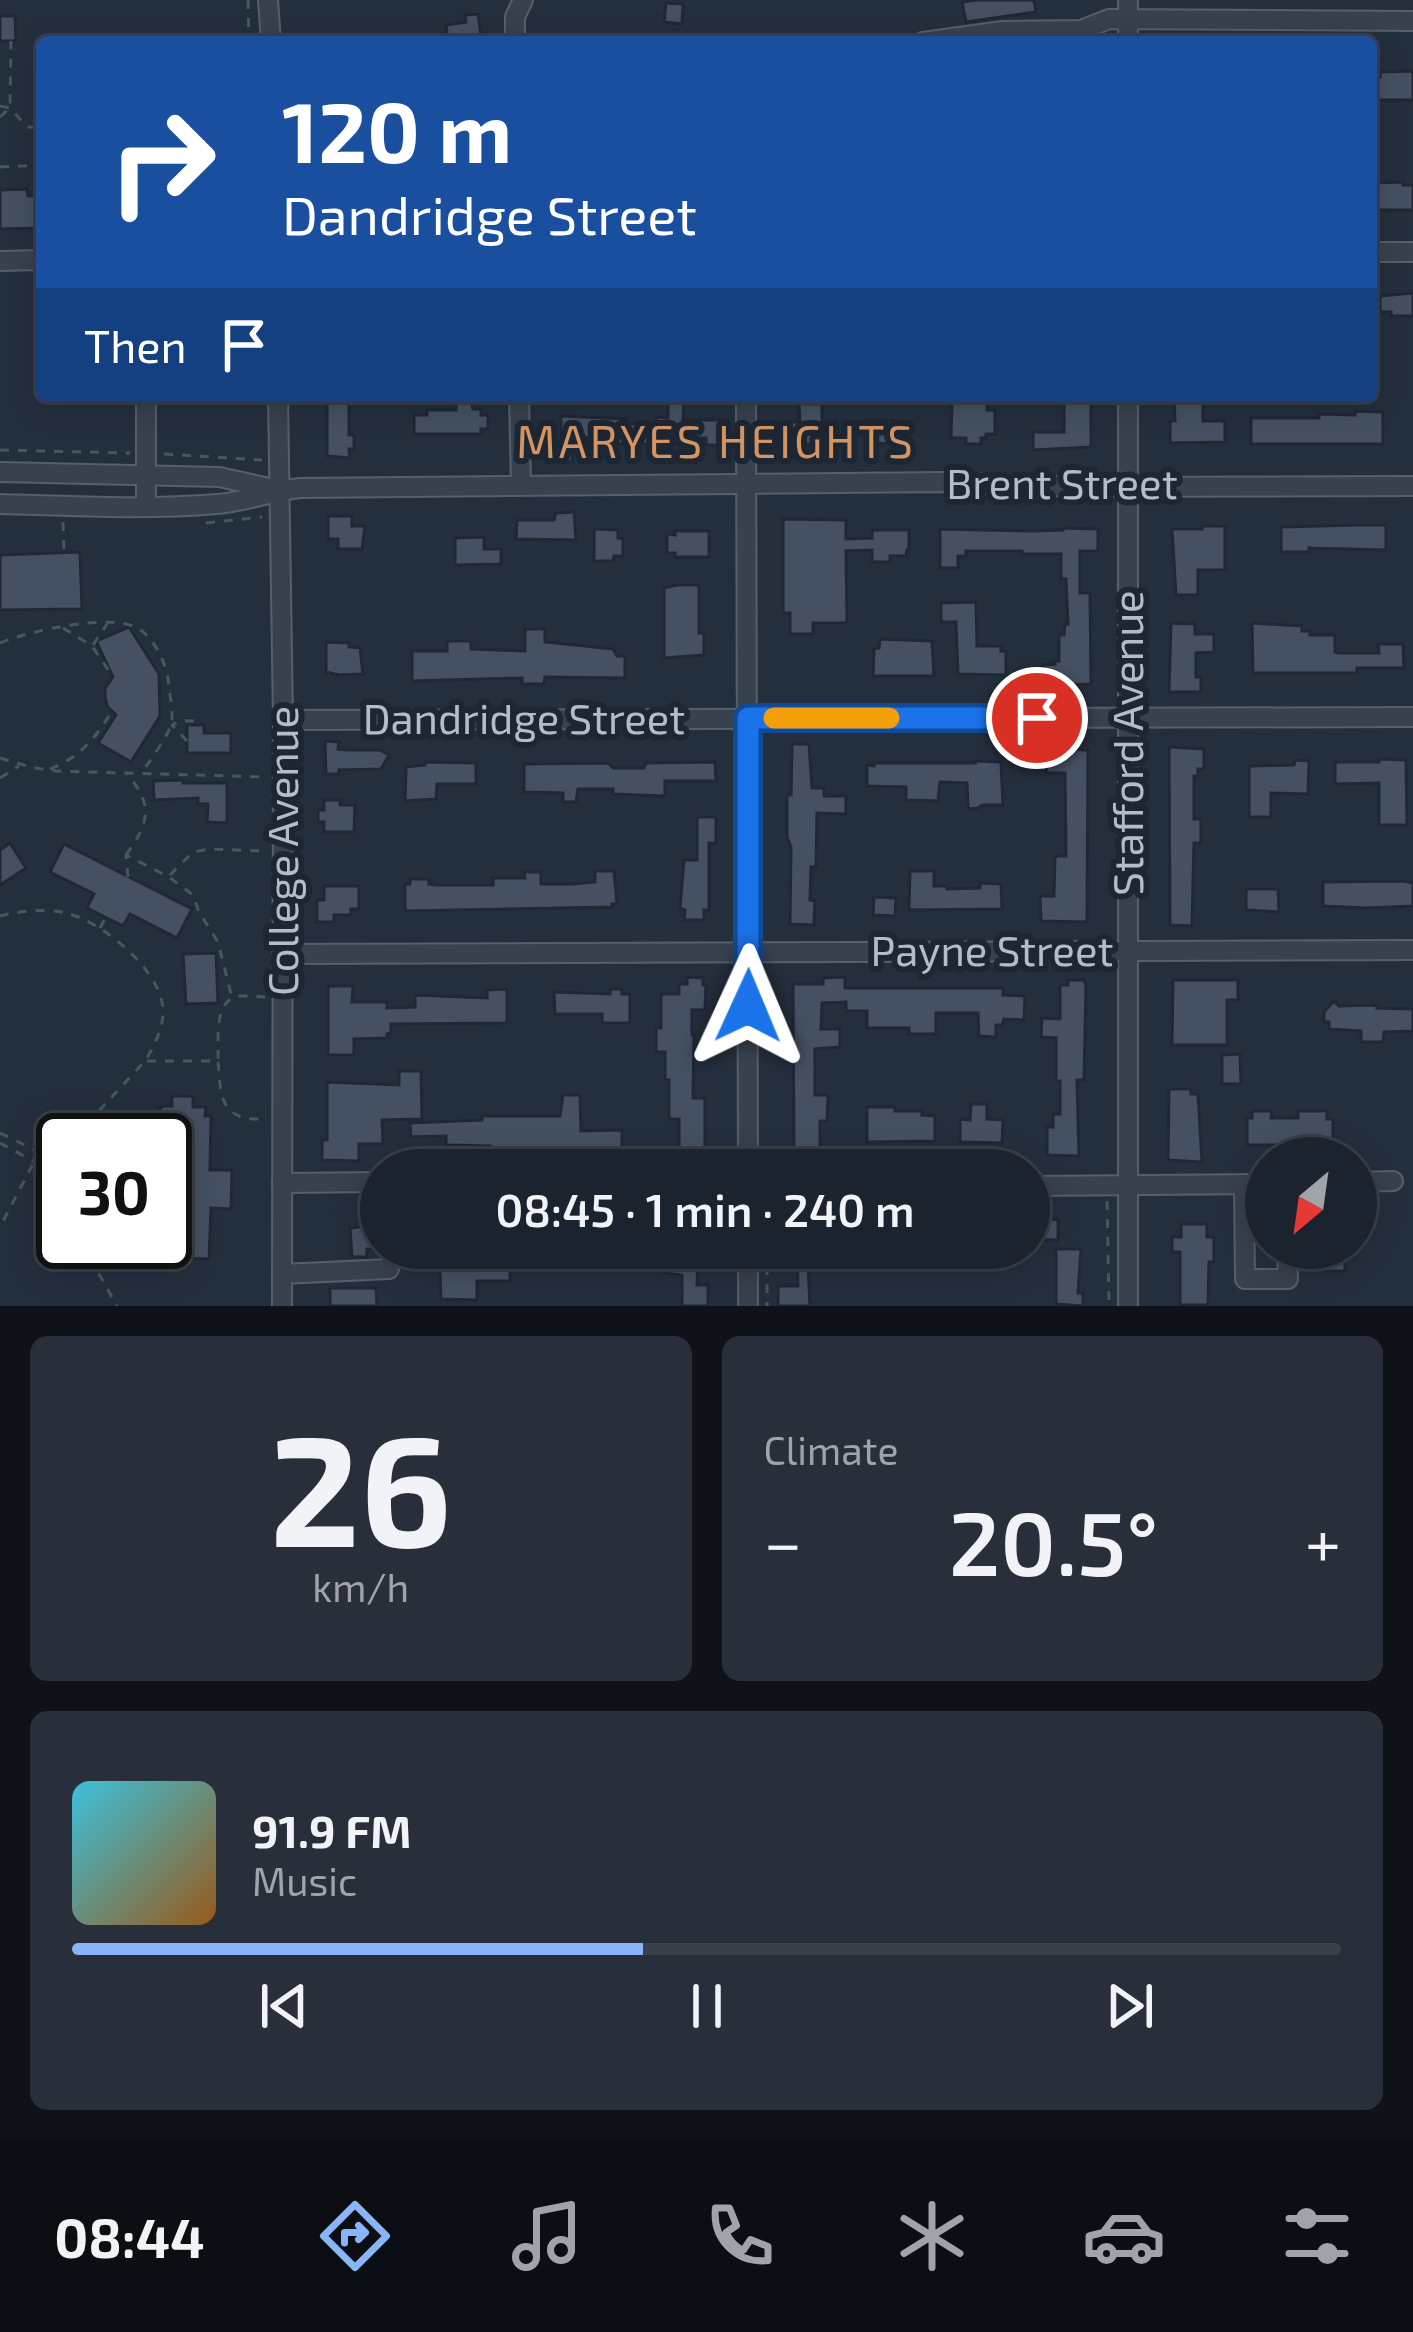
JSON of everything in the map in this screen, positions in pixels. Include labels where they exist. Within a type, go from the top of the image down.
[{"type":"street","points":[[268,0],[271,36]]},
{"type":"street","points":[[515,36],[515,17],[524,0]]},
{"type":"street","points":[[971,36],[1081,29],[1128,9],[1200,22],[1413,21]]},
{"type":"street","points":[[1377,251],[1413,252]]},
{"type":"street","points":[[0,261],[36,260]]},
{"type":"street","points":[[146,402],[146,507]]},
{"type":"street","name":"College Avenue","points":[[270,402],[278,490],[283,720],[282,1306]]},
{"type":"street","points":[[519,402],[521,485]]},
{"type":"street","points":[[746,402],[748,1149]]},
{"type":"street","name":"Stafford Avenue","points":[[1128,402],[1128,1306]]},
{"type":"street","points":[[0,472],[220,477],[278,490]]},
{"type":"street","name":"Brent Street","points":[[278,490],[944,482],[1072,487],[1413,486]]},
{"type":"street","points":[[0,504],[223,504],[278,490]]},
{"type":"street","name":"Dandridge Street","points":[[283,720],[1413,717]]},
{"type":"street","name":"Payne Street","points":[[284,954],[1413,950]]},
{"type":"street","points":[[1377,1181],[1393,1181]]},
{"type":"street","points":[[282,1183],[360,1182]]},
{"type":"street","points":[[1050,1186],[1244,1184],[1245,1280],[1288,1279],[1288,1269]]},
{"type":"street","points":[[282,1274],[389,1269]]},
{"type":"street","points":[[748,1269],[748,1306]]},
{"type":"path","points":[[248,0],[249,36]]},
{"type":"path","points":[[0,117],[10,108],[11,41]]},
{"type":"path","points":[[0,106],[10,108],[28,127],[36,128]]},
{"type":"path","points":[[0,167],[36,166]]},
{"type":"path","points":[[63,520],[64,553]]},
{"type":"path","points":[[0,643],[61,627],[126,623],[141,630],[165,665],[172,724],[187,741]]},
{"type":"path","points":[[92,646],[106,624]]},
{"type":"path","points":[[61,627],[92,646],[113,677]]},
{"type":"path","points":[[48,770],[78,755],[112,712]]},
{"type":"path","points":[[142,773],[172,724],[196,721],[196,725]]},
{"type":"path","points":[[0,755],[48,770],[266,777]]},
{"type":"path","points":[[0,778],[21,765]]},
{"type":"path","points":[[126,773],[146,809],[138,838],[126,855],[128,877]]},
{"type":"path","points":[[169,877],[193,852],[266,850]]},
{"type":"path","points":[[126,855],[193,895],[218,942],[232,998]]},
{"type":"path","points":[[0,916],[68,913],[126,947],[158,989],[162,1023],[146,1061],[97,1113]]},
{"type":"path","points":[[99,930],[106,917]]},
{"type":"path","points":[[265,997],[232,998],[225,1005],[218,1061],[221,1095],[230,1112],[239,1118],[266,1120]]},
{"type":"path","points":[[146,1061],[218,1061]]},
{"type":"path","points":[[0,1133],[34,1150],[36,1163],[0,1227]]},
{"type":"path","points":[[0,1143],[36,1163]]},
{"type":"path","points":[[1106,1199],[1108,1306]]},
{"type":"path","points":[[96,1269],[117,1306]]},
{"type":"path","points":[[767,1269],[767,1306]]},
{"type":"building","points":[[1034,0],[1036,12],[966,22],[962,2]]},
{"type":"building","points":[[666,3],[683,4],[682,24],[664,22]]},
{"type":"building","points":[[478,14],[481,36],[447,36],[446,25],[466,22],[465,15]]},
{"type":"building","points":[[0,16],[15,16],[16,41],[0,41]]},
{"type":"building","points":[[1413,71],[1413,100],[1377,100],[1380,72]]},
{"type":"building","points":[[1377,183],[1413,185],[1413,210],[1377,210]]},
{"type":"building","points":[[27,189],[28,196],[36,196],[36,228],[0,229],[0,190]]},
{"type":"building","points":[[1413,293],[1413,316],[1380,312],[1380,296]]},
{"type":"building","points":[[327,402],[349,402],[354,449],[349,449],[350,458],[327,456]]},
{"type":"building","points":[[456,402],[471,402],[473,409],[488,415],[488,429],[481,429],[481,434],[414,434],[414,415],[456,410]]},
{"type":"building","points":[[668,402],[684,402],[683,420],[727,420],[727,445],[706,445],[706,438],[623,444],[615,443],[615,437],[573,438],[572,462],[561,462],[561,416],[627,419],[626,424],[668,418]]},
{"type":"building","points":[[952,402],[987,402],[987,410],[995,410],[995,434],[986,434],[981,444],[951,438]]},
{"type":"building","points":[[1064,402],[1091,402],[1091,447],[1033,450],[1033,432],[1064,432]]},
{"type":"building","points":[[1174,402],[1203,402],[1203,421],[1225,421],[1225,442],[1170,443],[1170,421],[1175,421]]},
{"type":"building","points":[[799,404],[822,404],[822,444],[785,440],[785,426],[800,422]]},
{"type":"building","points":[[1355,411],[1383,412],[1383,444],[1251,444],[1251,418],[1319,418],[1319,414],[1355,415]]},
{"type":"building","points":[[867,420],[898,421],[898,444],[867,443]]},
{"type":"building","points":[[574,512],[576,540],[516,539],[517,520],[554,520],[556,513]]},
{"type":"building","points":[[328,516],[352,516],[352,526],[365,526],[362,549],[338,549],[338,539],[328,539]]},
{"type":"building","points":[[783,519],[846,520],[846,539],[872,538],[872,530],[909,530],[909,550],[906,556],[890,556],[890,562],[872,562],[872,550],[846,551],[847,623],[813,623],[813,634],[790,634],[790,613],[783,613]]},
{"type":"building","points":[[1386,525],[1386,550],[1281,552],[1281,527]]},
{"type":"building","points":[[1225,526],[1225,570],[1198,570],[1198,595],[1176,595],[1172,529]]},
{"type":"building","points":[[594,529],[618,530],[623,556],[594,561]]},
{"type":"building","points":[[940,529],[1098,529],[1098,551],[1080,551],[1080,593],[1090,593],[1091,684],[1071,685],[1071,690],[1055,689],[1055,678],[1043,678],[1043,665],[1059,661],[1059,635],[1064,635],[1068,624],[1061,554],[966,551],[966,556],[958,556],[958,568],[940,568]]},
{"type":"building","points":[[675,531],[709,531],[709,557],[667,553],[667,534],[675,535]]},
{"type":"building","points":[[484,537],[484,549],[501,549],[501,564],[455,565],[455,538]]},
{"type":"building","points":[[80,552],[82,609],[0,610],[0,555]]},
{"type":"building","points":[[699,585],[704,655],[664,658],[664,588]]},
{"type":"building","points":[[976,602],[977,646],[1001,646],[1006,651],[1006,675],[958,674],[956,622],[941,622],[941,603]]},
{"type":"building","points":[[1171,623],[1195,624],[1195,634],[1214,634],[1214,652],[1196,653],[1201,692],[1169,692]]},
{"type":"building","points":[[1252,623],[1302,626],[1310,635],[1335,635],[1338,653],[1379,653],[1378,644],[1403,644],[1404,668],[1253,673]]},
{"type":"building","points":[[129,627],[159,674],[160,716],[131,762],[98,743],[116,715],[105,697],[113,677],[96,641]]},
{"type":"building","points":[[525,629],[545,629],[545,642],[613,649],[617,656],[625,656],[625,678],[545,677],[544,684],[522,684],[522,678],[412,681],[412,651],[447,651],[447,641],[471,641],[471,649],[525,651]]},
{"type":"building","points":[[880,639],[932,641],[934,676],[873,676],[874,649],[879,648]]},
{"type":"building","points":[[326,642],[360,648],[363,674],[326,672]]},
{"type":"building","points":[[187,725],[204,725],[204,733],[231,733],[231,753],[187,753]]},
{"type":"building","points":[[325,741],[339,742],[338,749],[380,750],[389,755],[381,769],[326,774]]},
{"type":"building","points":[[792,744],[809,744],[812,788],[824,788],[824,796],[846,796],[846,814],[817,813],[810,900],[815,901],[814,925],[790,924],[787,795],[791,795]]},
{"type":"building","points":[[1169,747],[1204,749],[1204,769],[1194,776],[1194,819],[1201,819],[1201,840],[1194,843],[1192,926],[1170,925]]},
{"type":"building","points":[[1047,749],[1088,750],[1087,922],[1041,921],[1040,896],[1054,896],[1055,856],[1066,856],[1065,773],[1046,773]]},
{"type":"building","points":[[1295,760],[1309,761],[1308,794],[1271,793],[1271,817],[1249,817],[1249,766],[1294,765]]},
{"type":"building","points":[[1406,760],[1407,825],[1379,825],[1379,783],[1335,784],[1335,762]]},
{"type":"building","points":[[425,762],[476,763],[476,784],[437,784],[436,799],[405,801],[406,767]]},
{"type":"building","points":[[715,762],[716,781],[665,781],[665,796],[578,789],[576,802],[563,802],[563,793],[524,792],[524,764],[608,763],[613,768],[644,768],[646,763]]},
{"type":"building","points":[[1001,762],[1003,805],[968,809],[967,783],[940,782],[938,801],[906,800],[906,787],[867,786],[867,765],[874,763]]},
{"type":"building","points":[[153,781],[227,783],[227,823],[207,822],[208,804],[198,804],[198,798],[154,800]]},
{"type":"building","points":[[324,800],[355,805],[354,832],[324,832],[318,810],[324,810]]},
{"type":"building","points":[[697,817],[716,817],[716,843],[709,843],[709,910],[704,910],[704,920],[684,920],[685,910],[680,908],[684,860],[697,860]]},
{"type":"building","points":[[10,843],[26,868],[0,885],[0,850]]},
{"type":"building","points":[[64,844],[192,909],[177,938],[130,914],[123,926],[87,908],[94,894],[50,872]]},
{"type":"building","points":[[595,871],[614,871],[617,904],[612,907],[405,911],[405,884],[410,879],[429,879],[435,885],[493,885],[493,878],[525,878],[524,872],[541,872],[541,884],[573,884],[595,882]]},
{"type":"building","points":[[910,871],[934,871],[934,886],[947,889],[1001,884],[1002,909],[909,910]]},
{"type":"building","points":[[1323,882],[1413,883],[1413,906],[1323,906]]},
{"type":"building","points":[[324,886],[359,886],[359,909],[351,909],[351,915],[334,915],[334,922],[317,922],[317,900],[324,900]]},
{"type":"building","points":[[1246,889],[1278,889],[1279,912],[1246,910]]},
{"type":"building","points":[[874,897],[896,898],[895,916],[873,915]]},
{"type":"building","points":[[216,953],[218,1003],[186,1004],[183,954]]},
{"type":"building","points":[[687,977],[703,978],[706,985],[705,1010],[692,1010],[693,1098],[705,1098],[705,1149],[679,1149],[679,1119],[669,1119],[665,1052],[656,1052],[661,994],[679,994],[679,984],[687,984]]},
{"type":"building","points":[[845,977],[845,988],[1003,988],[1003,995],[1025,996],[1024,1020],[1004,1019],[996,1025],[996,1037],[979,1036],[978,1013],[936,1013],[936,1034],[909,1034],[909,1028],[867,1028],[867,1011],[846,1011],[846,1002],[822,1003],[821,1029],[840,1029],[840,1047],[815,1049],[815,1095],[828,1095],[827,1121],[820,1121],[820,1149],[794,1149],[793,984],[823,984],[823,978]]},
{"type":"building","points":[[1068,980],[1084,980],[1086,986],[1084,1080],[1077,1080],[1079,1156],[1050,1155],[1047,1149],[1047,1127],[1053,1127],[1053,1114],[1060,1114],[1060,1081],[1056,1081],[1056,1038],[1041,1037],[1042,1018],[1060,1019],[1060,985],[1068,985]]},
{"type":"building","points":[[1173,980],[1238,980],[1238,1000],[1227,1000],[1227,1045],[1172,1045]]},
{"type":"building","points":[[328,986],[353,986],[352,1002],[387,1002],[387,1008],[415,1007],[415,995],[487,998],[487,990],[507,989],[507,1023],[391,1024],[387,1038],[354,1039],[354,1055],[328,1055]]},
{"type":"building","points":[[610,989],[630,994],[630,1023],[602,1023],[602,1014],[555,1014],[554,992],[610,994]]},
{"type":"building","points":[[1334,1001],[1339,1006],[1413,1009],[1413,1031],[1384,1032],[1383,1042],[1361,1042],[1361,1031],[1329,1029],[1329,1022],[1324,1022],[1324,1012]]},
{"type":"building","points":[[1240,1054],[1241,1084],[1222,1084],[1222,1055]]},
{"type":"building","points":[[399,1071],[421,1071],[422,1119],[382,1120],[383,1144],[359,1144],[359,1161],[322,1160],[322,1140],[327,1140],[327,1082],[399,1085]]},
{"type":"building","points":[[1169,1089],[1191,1089],[1191,1094],[1198,1094],[1202,1162],[1168,1160]]},
{"type":"building","points":[[563,1095],[580,1095],[581,1131],[622,1130],[622,1149],[490,1149],[446,1145],[446,1136],[411,1137],[410,1123],[482,1120],[482,1116],[560,1116]]},
{"type":"building","points":[[172,1096],[193,1096],[193,1107],[206,1107],[205,1116],[211,1116],[210,1170],[232,1170],[231,1209],[211,1208],[209,1259],[192,1259],[192,1113],[155,1113],[172,1106]]},
{"type":"building","points":[[971,1104],[987,1104],[987,1119],[1003,1120],[1002,1143],[960,1142],[960,1119],[970,1120]]},
{"type":"building","points":[[867,1107],[895,1107],[895,1111],[935,1116],[935,1141],[867,1142]]},
{"type":"building","points":[[1252,1111],[1272,1111],[1271,1118],[1298,1118],[1298,1111],[1327,1111],[1327,1119],[1333,1119],[1333,1137],[1247,1137],[1247,1118],[1252,1118]]},
{"type":"building","points":[[359,1216],[360,1257],[352,1257],[350,1228],[359,1227]]},
{"type":"building","points":[[1050,1219],[1058,1219],[1058,1240],[1050,1240]]},
{"type":"building","points":[[1181,1224],[1207,1224],[1207,1237],[1214,1237],[1208,1305],[1180,1305],[1180,1252],[1172,1252],[1172,1237],[1181,1237]]},
{"type":"building","points":[[1056,1249],[1081,1249],[1078,1293],[1083,1293],[1083,1306],[1056,1304]]},
{"type":"building","points":[[440,1269],[510,1269],[510,1281],[477,1281],[477,1300],[441,1299]]},
{"type":"building","points":[[664,1269],[697,1269],[697,1285],[708,1285],[708,1306],[682,1306],[682,1275],[664,1273]]},
{"type":"building","points":[[798,1269],[808,1269],[810,1306],[778,1306],[778,1286],[798,1286]]},
{"type":"building","points":[[330,1288],[376,1288],[377,1306],[330,1306]]},
{"type":"slow traffic","points":[[774,718],[889,718]]},
{"type":"district","name":"MARYES HEIGHTS","points":[[716,442]]},
{"type":"route","points":[[748,1006],[748,718],[1037,718]]}]
